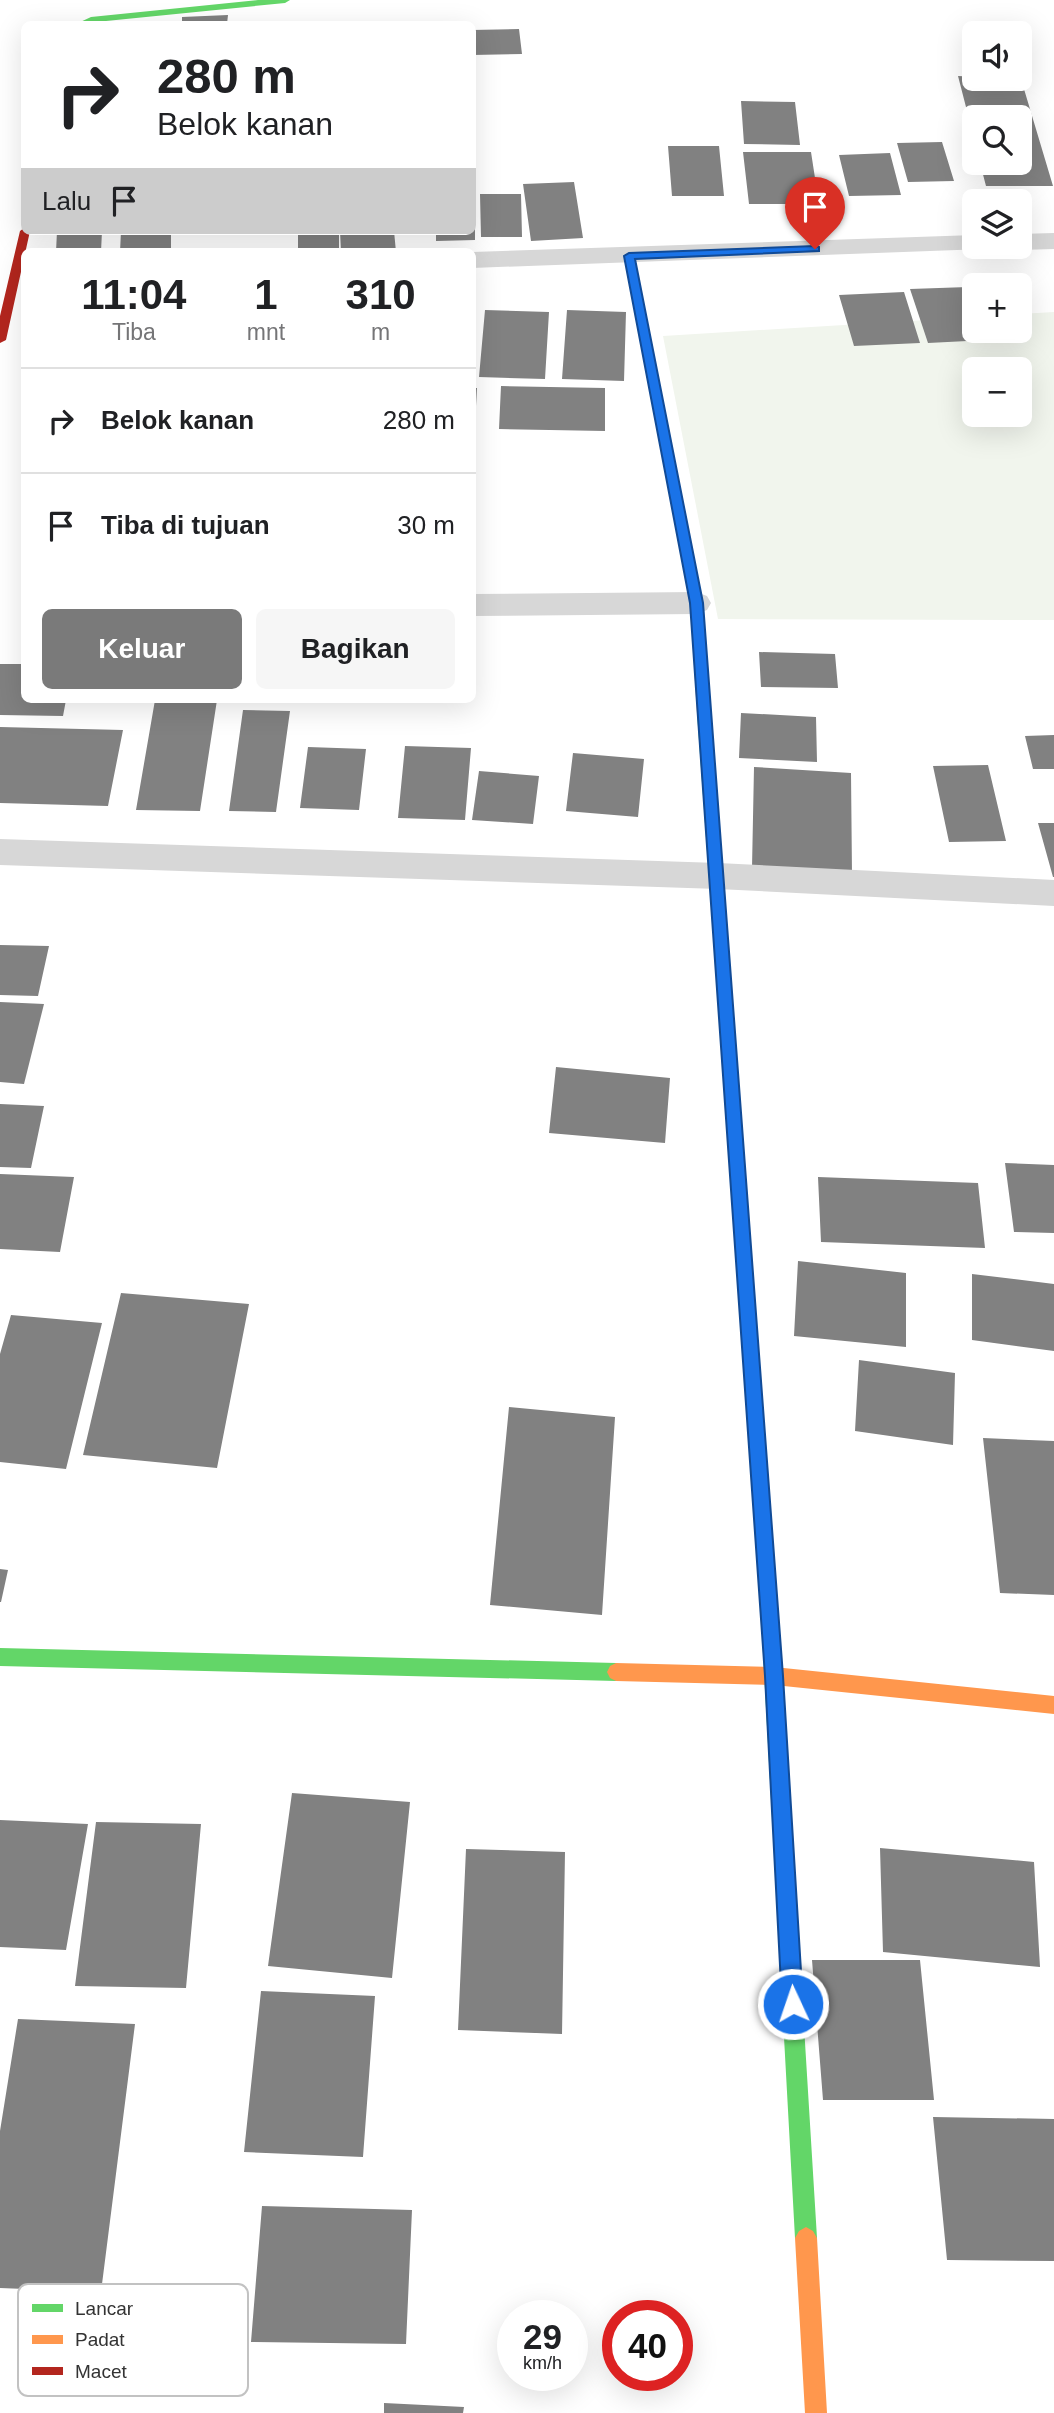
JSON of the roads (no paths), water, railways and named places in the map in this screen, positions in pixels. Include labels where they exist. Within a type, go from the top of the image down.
[{"type":"street","points":[[88,21],[285,0]]},
{"type":"street","points":[[1032,242],[1054,241]]},
{"type":"street","points":[[476,260],[962,243]]},
{"type":"street","points":[[629,256],[696,603],[718,876],[774,1676],[816,2413]]},
{"type":"street","points":[[0,340],[20,273]]},
{"type":"street","points":[[476,604],[696,603]]},
{"type":"street","points":[[0,852],[718,876],[1054,893]]},
{"type":"street","points":[[0,1657],[774,1676],[1054,1705]]}]
